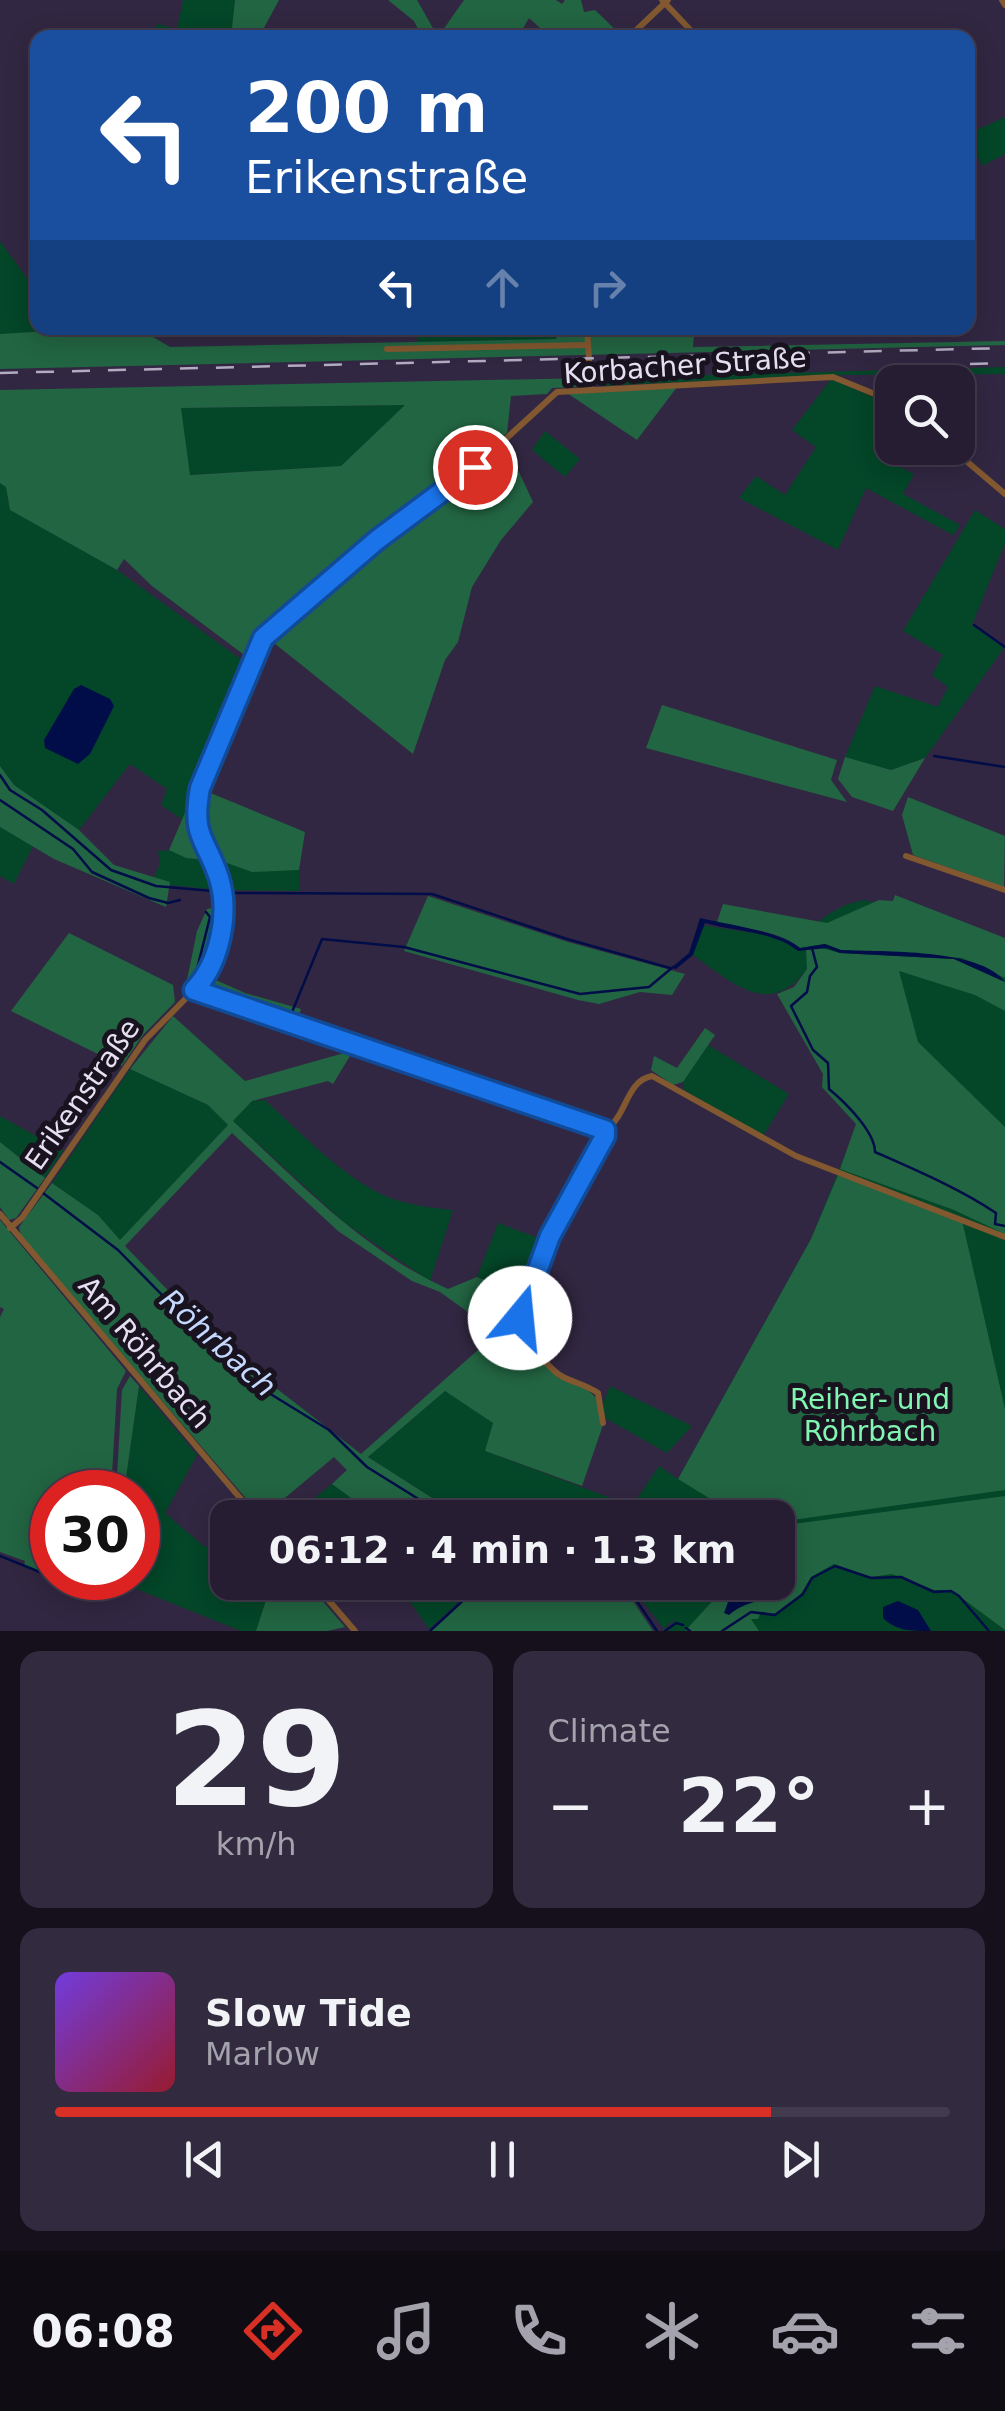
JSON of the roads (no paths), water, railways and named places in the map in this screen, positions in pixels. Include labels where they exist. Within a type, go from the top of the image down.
[{"type":"street","points":[[636,30],[665,1],[691,30]]},
{"type":"street","points":[[587,335],[591,389]]},
{"type":"street","points":[[387,349],[588,345]]},
{"type":"street","name":"Korbacher Straße","points":[[263,638],[377,540],[486,458],[552,395],[591,389],[833,378],[875,395]]},
{"type":"street","points":[[971,465],[1005,494]]},
{"type":"street","name":"Erikenstraße","points":[[10,1228],[22,1218],[145,1040],[206,974],[220,936],[222,892],[202,844],[197,807],[214,754],[263,638]]},
{"type":"street","points":[[906,856],[1005,890]]},
{"type":"street","points":[[197,987],[605,1130]]},
{"type":"street","points":[[605,1130],[613,1125],[636,1084],[652,1076],[778,1146],[1005,1236]]},
{"type":"street","points":[[603,1422],[598,1394],[585,1384],[560,1376],[528,1339],[520,1318],[550,1236],[605,1130]]},
{"type":"street","name":"Am Röhrbach","points":[[0,1214],[242,1500]]},
{"type":"street","points":[[328,1600],[355,1631]]},
{"type":"waterway","points":[[974,625],[1005,647]]},
{"type":"waterway","points":[[934,756],[1005,767]]},
{"type":"waterway","points":[[0,775],[10,790],[42,810],[111,870],[156,886],[235,893],[432,894],[670,968]]},
{"type":"waterway","points":[[0,800],[73,849],[92,872],[149,898],[168,903],[180,900]]},
{"type":"waterway","points":[[199,977],[197,969],[210,917],[206,912]]},
{"type":"waterway","points":[[206,981],[222,991],[292,1012],[322,939],[404,947],[580,994],[649,987],[673,967]]},
{"type":"waterway","points":[[812,948],[817,967],[810,976],[807,992],[791,1006],[813,1050],[828,1063],[829,1089],[865,1127],[875,1152],[968,1196],[996,1213],[995,1224],[1005,1226]]},
{"type":"waterway","name":"Röhrbach","points":[[0,1162],[37,1188]]},
{"type":"waterway","name":"Röhrbach","points":[[43,1193],[118,1250],[213,1347],[264,1390],[329,1430],[367,1467],[420,1500]]},
{"type":"waterway","points":[[0,1556],[30,1568]]},
{"type":"waterway","name":"Röhrbach","points":[[722,1631],[751,1612],[775,1615],[803,1594],[812,1578],[835,1566],[871,1578],[901,1577],[934,1592],[951,1591],[989,1631]]},
{"type":"waterway","points":[[430,1631],[464,1600]]},
{"type":"waterway","name":"Röhrbach","points":[[636,1600],[657,1631]]},
{"type":"waterway","name":"Röhrbach","points":[[665,1631],[676,1623],[683,1625]]},
{"type":"waterway","name":"Röhrbach","points":[[686,1628],[690,1631]]},
{"type":"railway","points":[[0,373],[1005,348]]},
{"type":"railway","points":[[970,364],[1005,363]]},
{"type":"park label","name":"Reiher- und Röhrbach","points":[[870,1415]]}]
